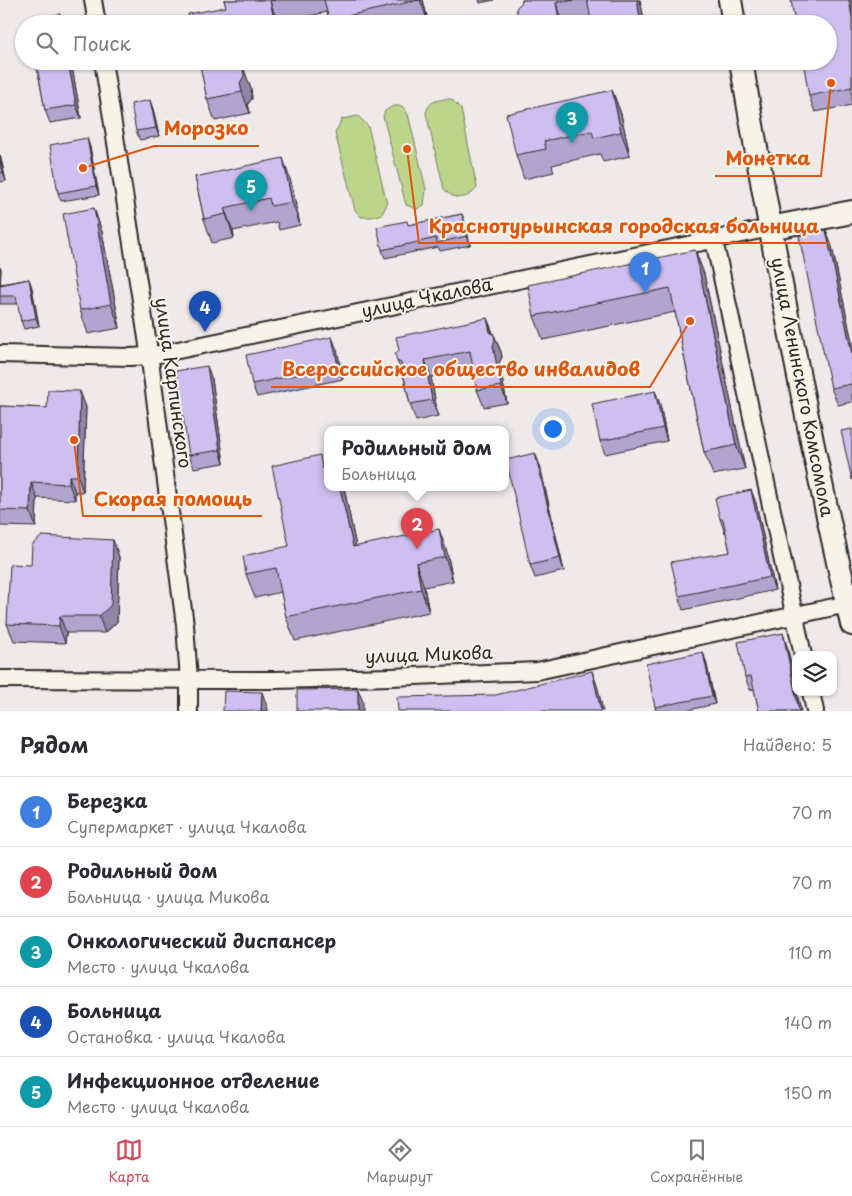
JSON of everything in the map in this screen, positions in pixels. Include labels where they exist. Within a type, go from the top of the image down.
[{"type":"main road","points":[[730,0],[732,15]]},
{"type":"main road","name":"улица Ленинского Комсомола","points":[[743,70],[770,228],[851,610]]},
{"type":"main road","name":"улица Чкалова","points":[[770,228],[852,212]]},
{"type":"street","points":[[93,0],[96,15]]},
{"type":"street","name":"улица Карпинского","points":[[104,70],[149,356],[185,625],[190,680],[189,711]]},
{"type":"street","name":"улица Чкалова","points":[[0,354],[149,356],[770,228]]},
{"type":"street","points":[[714,240],[802,651]]},
{"type":"street","name":"улица Микова","points":[[0,679],[190,680],[362,678],[537,671],[794,614],[851,610]]},
{"type":"street","points":[[812,696],[815,711]]},
{"type":"green space","points":[[451,99],[461,109],[477,188],[469,195],[460,198],[452,196],[444,189],[426,113],[432,103]]},
{"type":"green space","points":[[393,106],[402,106],[408,114],[426,189],[424,205],[417,209],[406,205],[383,116],[385,111]]},
{"type":"green space","points":[[358,116],[368,126],[387,204],[382,214],[371,217],[361,217],[355,210],[335,133],[342,119]]},
{"type":"building","points":[[224,0],[275,0],[270,1],[273,15],[188,15],[226,7]]},
{"type":"building","points":[[324,0],[419,0],[352,15],[328,15]]},
{"type":"building","points":[[522,0],[575,0],[556,3],[558,15],[518,15],[516,8]]},
{"type":"building","points":[[587,0],[637,0],[640,15],[590,15]]},
{"type":"building","points":[[791,0],[849,0],[852,17],[852,87],[809,96],[805,70],[837,70],[837,15],[794,15]]},
{"type":"building","points":[[38,70],[70,70],[76,105],[45,110]]},
{"type":"building","points":[[201,70],[243,70],[244,76],[240,83],[242,92],[207,99]]},
{"type":"building","points":[[612,90],[621,132],[594,138],[592,131],[544,141],[546,149],[516,155],[506,114]]},
{"type":"building","points":[[150,100],[156,128],[136,131],[131,104]]},
{"type":"building","points":[[87,138],[96,186],[58,193],[50,145]]},
{"type":"building","points":[[283,158],[292,202],[271,206],[269,198],[224,208],[226,214],[204,219],[195,177]]},
{"type":"building","points":[[0,160],[3,172],[0,173]]},
{"type":"building","points":[[94,208],[111,304],[80,310],[63,214]]},
{"type":"building","points":[[462,214],[467,236],[437,243],[436,238],[382,250],[377,227],[407,221],[408,225]]},
{"type":"building","points":[[826,230],[852,354],[852,384],[831,388],[799,236]]},
{"type":"building","points":[[695,250],[736,445],[704,452],[670,288],[534,316],[528,285]]},
{"type":"building","points":[[29,279],[36,318],[21,321],[16,296],[0,296],[0,285]]},
{"type":"building","points":[[487,318],[490,332],[494,335],[493,346],[501,386],[477,390],[470,351],[425,360],[432,400],[410,404],[401,363],[397,361],[395,354],[399,350],[396,337]]},
{"type":"building","points":[[332,337],[338,366],[252,384],[246,355]]},
{"type":"building","points":[[207,366],[220,450],[189,455],[176,371]]},
{"type":"building","points":[[48,390],[80,391],[78,476],[69,476],[69,484],[31,482],[30,511],[0,510],[0,406],[47,408]]},
{"type":"building","points":[[655,391],[663,428],[600,441],[592,404]]},
{"type":"building","points":[[852,429],[852,480],[841,431]]},
{"type":"building","points":[[535,453],[560,558],[530,565],[509,473],[509,459]]},
{"type":"building","points":[[320,455],[322,468],[324,468],[324,491],[341,491],[353,547],[439,529],[445,557],[416,563],[421,589],[286,617],[276,568],[246,574],[243,556],[289,546],[272,466]]},
{"type":"building","points":[[751,490],[770,577],[679,596],[671,562],[730,552],[723,519],[720,519],[715,498]]},
{"type":"building","points":[[42,536],[113,540],[111,605],[99,616],[60,616],[59,626],[7,624],[10,564],[31,565],[32,545]]},
{"type":"building","points":[[783,633],[792,677],[792,696],[796,696],[799,711],[759,711],[751,676],[745,677],[738,642]]},
{"type":"building","points":[[703,652],[712,696],[655,707],[646,664]]},
{"type":"building","points":[[592,671],[601,711],[398,711],[397,697],[496,695]]},
{"type":"building","points":[[358,689],[358,711],[297,711],[297,690]]},
{"type":"building","points":[[224,691],[262,692],[261,711],[223,711]]},
{"type":"place","name":"Монетка","points":[[831,83]]},
{"type":"place","name":"Онкологический диспансер","points":[[572,143]]},
{"type":"place","name":"Краснотурьинская городская больница","points":[[407,149]]},
{"type":"place","name":"Морозко","points":[[83,168]]},
{"type":"place","name":"Инфекционное отделение","points":[[251,211]]},
{"type":"place","name":"Березка","points":[[645,293]]},
{"type":"place","name":"Всероссийское общество инвалидов","points":[[690,321]]},
{"type":"place","name":"Больница","points":[[205,332]]},
{"type":"place","name":"Скорая помощь","points":[[74,440]]},
{"type":"place","name":"Родильный дом","points":[[417,549]]}]
